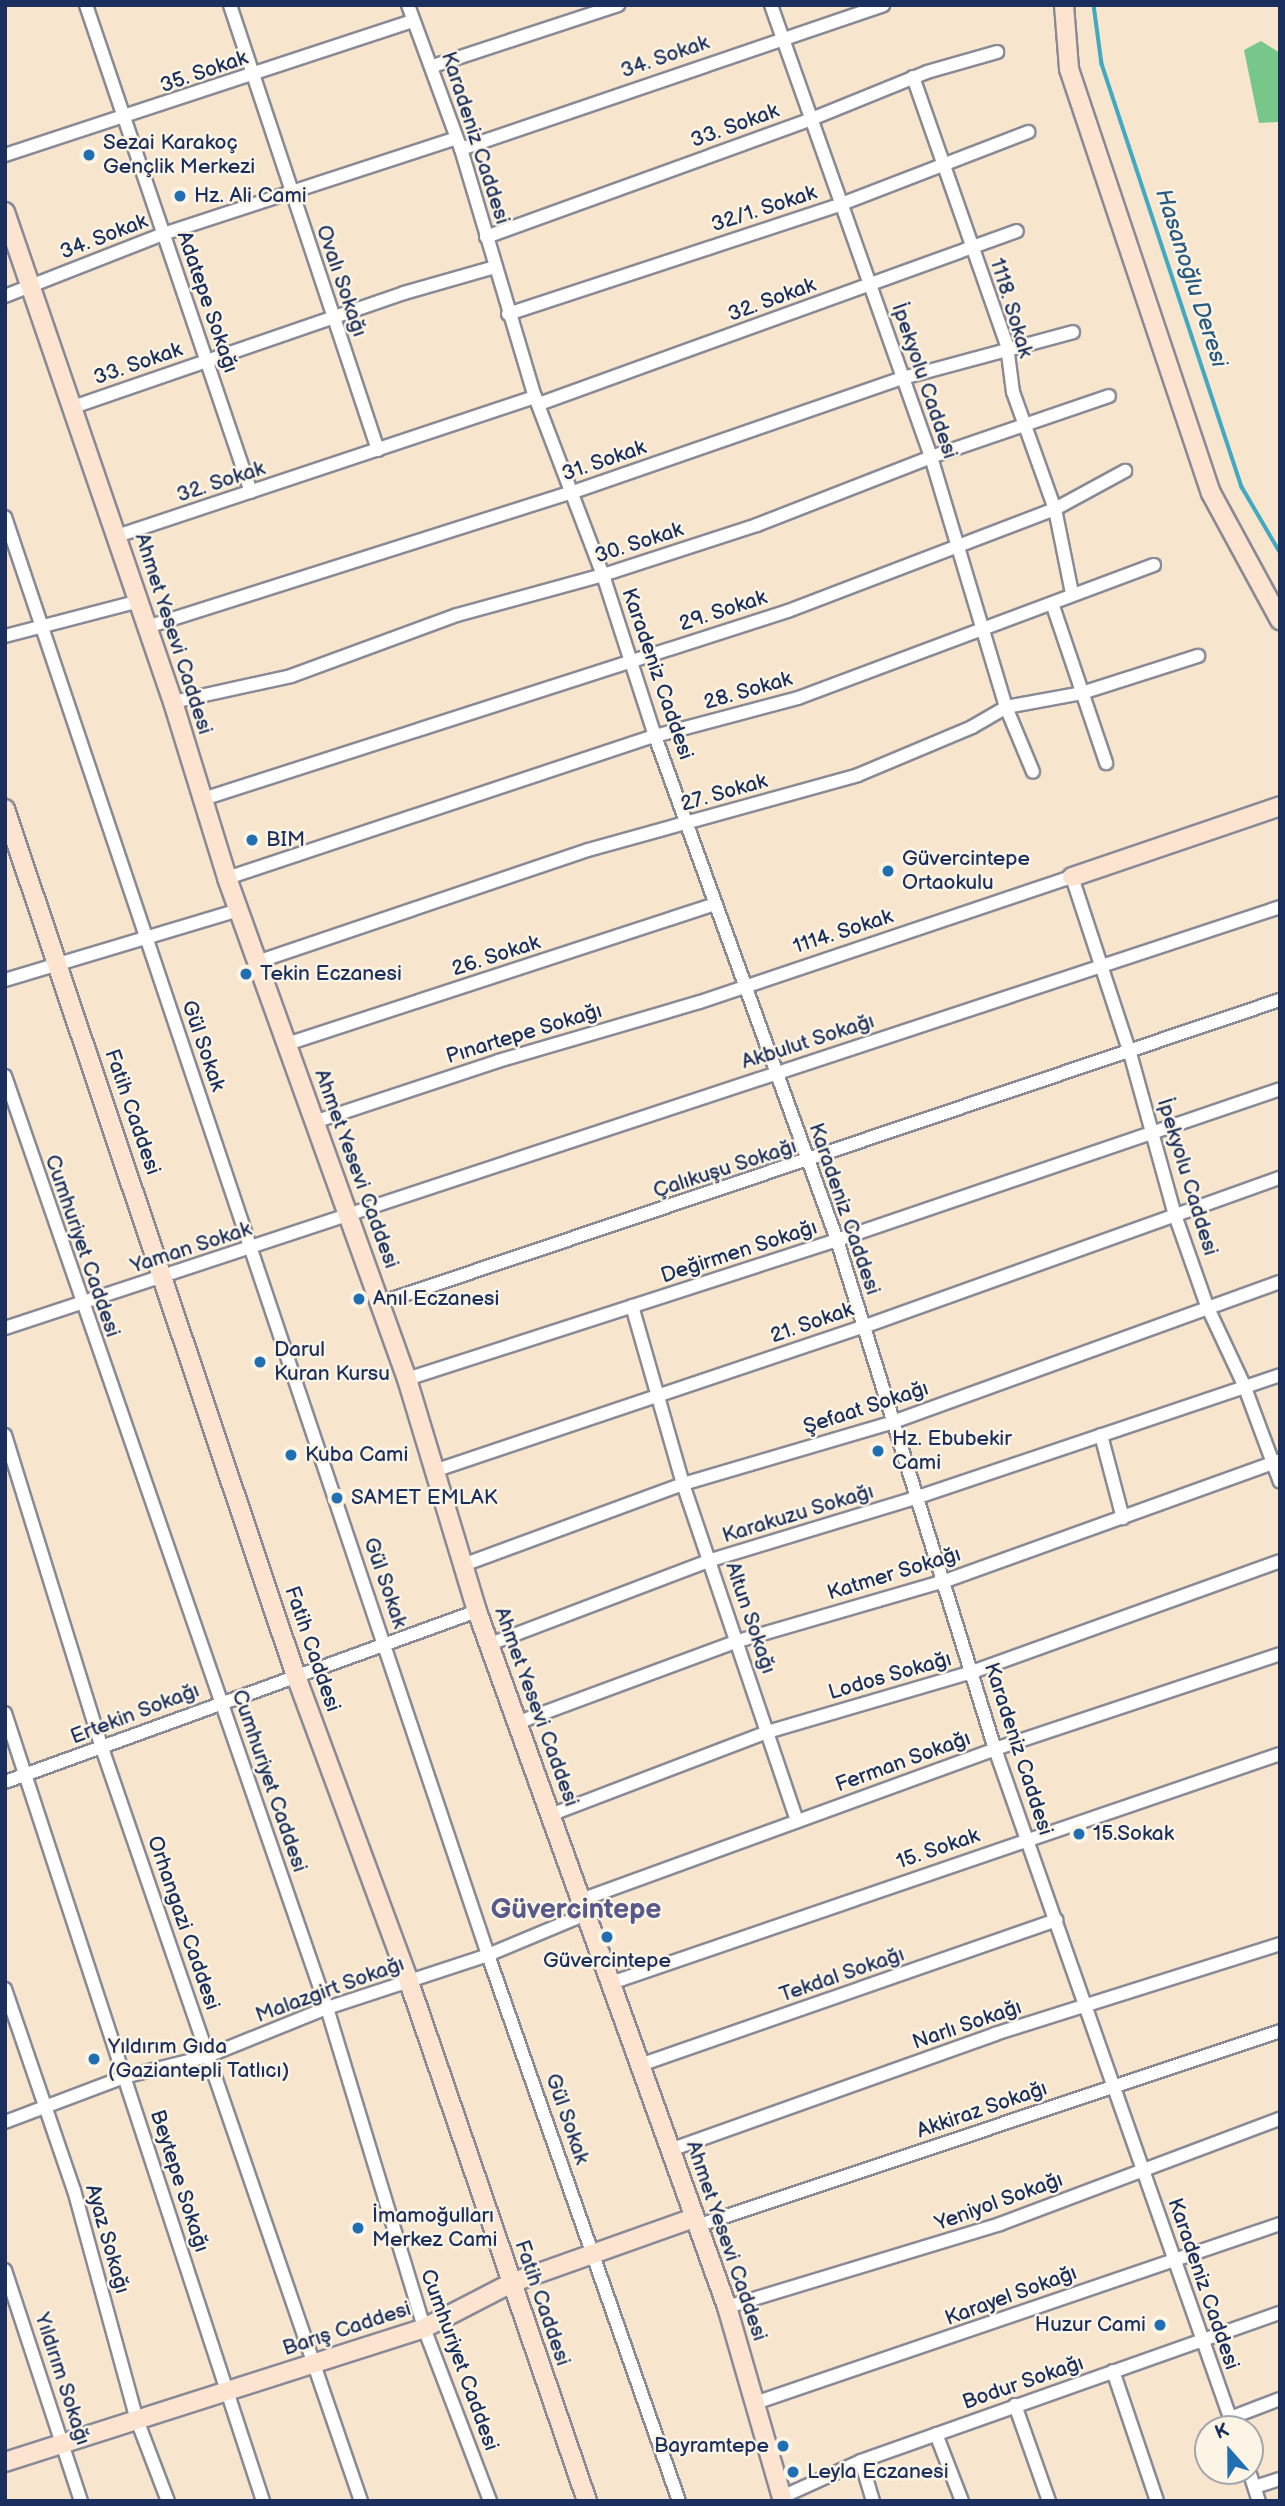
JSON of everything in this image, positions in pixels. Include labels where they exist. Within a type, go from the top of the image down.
[{"type":"main road","points":[[1063,5],[1069,69],[1211,492],[1280,620]]},
{"type":"main road","name":"Ahmet Yesevi Caddesi","points":[[5,212],[173,702],[227,878],[407,1379],[477,1611],[727,2307],[782,2499]]},
{"type":"main road","points":[[1072,877],[1280,806]]},
{"type":"main road","name":"Fatih Caddesi","points":[[5,809],[296,1676],[409,1982],[587,2501]]},
{"type":"main road","name":"Barış Caddesi","points":[[5,2462],[424,2328],[511,2283],[696,2222]]},
{"type":"street","name":"Adatepe Sokağı","points":[[86,5],[251,492]]},
{"type":"street","name":"Ovalı Sokağı","points":[[230,5],[256,75],[289,192],[378,450]]},
{"type":"street","name":"Karadeniz Caddesi","points":[[408,5],[433,66],[537,401],[603,575],[655,736],[690,823],[716,904],[837,1240],[995,1749],[1229,2415]]},
{"type":"street","points":[[433,66],[618,5]]},
{"type":"street","name":"İpekyolu Caddesi","points":[[771,5],[809,120],[930,457],[1006,707],[1033,772]]},
{"type":"street","name":"34. Sokak","points":[[5,296],[163,234],[289,192],[458,144],[883,5]]},
{"type":"street","name":"35. Sokak","points":[[5,155],[123,120],[413,21]]},
{"type":"street","name":"33. Sokak","points":[[486,237],[809,120],[913,77],[997,52]]},
{"type":"street","name":"1118. Sokak","points":[[913,77],[1007,346],[1013,392],[1055,509],[1072,593]]},
{"type":"street","name":"32/1. Sokak","points":[[508,314],[839,205],[1028,132]]},
{"type":"street","name":"32. Sokak","points":[[117,536],[537,401],[1017,231]]},
{"type":"street","name":"33. Sokak","points":[[73,407],[334,320],[404,293],[495,267]]},
{"type":"street","name":"31. Sokak","points":[[147,627],[573,492],[903,378],[1007,346],[1073,332]]},
{"type":"street","name":"30. Sokak","points":[[173,702],[291,676],[457,615],[603,575],[757,525],[930,457],[1109,396]]},
{"type":"street","name":"29. Sokak","points":[[202,799],[788,611],[957,544],[1055,509],[1125,471]]},
{"type":"street","name":"Gül Sokak","points":[[5,517],[488,1955],[679,2501]]},
{"type":"street","name":"28. Sokak","points":[[227,878],[655,736],[798,698],[1053,606],[1072,593],[1154,565]]},
{"type":"street","points":[[5,636],[139,601]]},
{"type":"street","points":[[1053,606],[1106,763]]},
{"type":"street","name":"27. Sokak","points":[[257,962],[588,850],[858,775],[972,727],[1006,707],[1082,693],[1198,656]]},
{"type":"street","name":"İpekyolu Caddesi","points":[[1072,877],[1130,1053],[1175,1215],[1207,1306],[1277,1461],[1280,1482]]},
{"type":"street","name":"1114. Sokak","points":[[746,985],[1072,877]]},
{"type":"street","name":"26. Sokak","points":[[287,1044],[716,904]]},
{"type":"street","name":"Akbulut Sokağı","points":[[348,1212],[1280,907]]},
{"type":"street","points":[[5,980],[147,941],[239,910]]},
{"type":"street","name":"Pınartepe Sokağı","points":[[314,1122],[746,985]]},
{"type":"street","name":"Çalıkuşu Sokağı","points":[[380,1303],[810,1161],[1280,1000]]},
{"type":"street","name":"Cumhuriyet Caddesi","points":[[5,1076],[81,1306],[327,2008],[424,2328],[489,2501]]},
{"type":"street","name":"Değirmen Sokağı","points":[[407,1379],[837,1240],[1280,1089]]},
{"type":"street","name":"21. Sokak","points":[[434,1471],[863,1326],[1280,1178]]},
{"type":"street","name":"Yaman Sokak","points":[[5,1328],[81,1306],[163,1276],[253,1249],[348,1212]]},
{"type":"street","name":"Şefaat Sokağı","points":[[463,1565],[683,1484],[893,1422],[1207,1306],[1280,1282]]},
{"type":"street","name":"Altun Sokağı","points":[[632,1306],[660,1395],[683,1484],[738,1640],[797,1821]]},
{"type":"street","name":"Karakuzu Sokağı","points":[[490,1644],[710,1560],[918,1497],[1280,1375]]},
{"type":"street","name":"Orhangazi Caddesi","points":[[5,1435],[102,1748],[360,2501]]},
{"type":"street","points":[[1101,1435],[1123,1518]]},
{"type":"street","name":"Katmer Sokağı","points":[[519,1722],[738,1640],[945,1581],[1277,1461]]},
{"type":"street","name":"Lodos Sokağı","points":[[550,1815],[767,1732],[972,1672],[1280,1561]]},
{"type":"street","name":"Ertekin Sokağı","points":[[5,1782],[102,1748],[221,1701],[477,1611]]},
{"type":"street","name":"Ferman Sokağı","points":[[583,1907],[797,1821],[995,1749],[1280,1654]]},
{"type":"street","name":"Beytepe Sokağı","points":[[5,1713],[263,2501]]},
{"type":"street","name":"15. Sokak","points":[[611,1983],[1027,1838],[1280,1754]]},
{"type":"street","name":"Malazgirt Sokağı","points":[[5,2122],[124,2077],[208,2056],[327,2008],[488,1955],[583,1907]]},
{"type":"street","name":"Tekdal Sokağı","points":[[640,2065],[1057,1920]]},
{"type":"street","name":"Narlı Sokağı","points":[[670,2150],[1087,2005],[1280,1944]]},
{"type":"street","name":"Ayaz Sokağı","points":[[5,1989],[74,2190],[137,2420],[168,2501]]},
{"type":"street","name":"Akkiraz Sokağı","points":[[696,2222],[1280,2031]]},
{"type":"street","name":"Yeniyol Sokağı","points":[[727,2307],[1000,2224],[1280,2119]]},
{"type":"street","name":"Karayel Sokağı","points":[[755,2403],[1280,2224]]},
{"type":"street","name":"Yıldırım Sokağı","points":[[5,2270],[81,2501]]},
{"type":"street","name":"Bodur Sokağı","points":[[782,2499],[861,2461],[1280,2312]]},
{"type":"street","points":[[1113,2371],[1157,2501]]},
{"type":"street","points":[[1248,2415],[1280,2399]]},
{"type":"street","points":[[1016,2405],[1049,2501]]},
{"type":"street","points":[[936,2434],[962,2501]]},
{"type":"street","points":[[861,2461],[873,2501]]},
{"type":"street","points":[[1259,2501],[1255,2487],[1280,2479]]},
{"type":"green space","points":[[1261,41],[1280,53],[1278,122],[1259,123],[1244,50]]},
{"type":"waterway","name":"Hasanoğlu Deresi","points":[[1094,5],[1102,64],[1242,487],[1280,552]]},
{"type":"place","name":"Sezai Karakoç Gençlik Merkezi","points":[[89,155]]},
{"type":"place","name":"Hz. Ali Cami","points":[[180,196]]},
{"type":"place","name":"BIM","points":[[252,840]]},
{"type":"place","name":"Güvercintepe Ortaokulu","points":[[888,871]]},
{"type":"place","name":"Tekin Eczanesi","points":[[246,974]]},
{"type":"place","name":"Anıl Eczanesi","points":[[359,1299]]},
{"type":"place","name":"Darul Kuran Kursu","points":[[260,1362]]},
{"type":"place","name":"Hz. Ebubekir Cami","points":[[878,1451]]},
{"type":"place","name":"Kuba Cami","points":[[291,1455]]},
{"type":"place","name":"SAMET EMLAK","points":[[337,1498]]},
{"type":"place","name":"15.Sokak","points":[[1079,1834]]},
{"type":"place","name":"Güvercintepe","points":[[607,1937]]},
{"type":"place","name":"Yıldırım Gıda (Gaziantepli Tatlıcı)","points":[[94,2059]]},
{"type":"place","name":"İmamoğulları Merkez Cami","points":[[358,2228]]},
{"type":"place","name":"Huzur Cami","points":[[1160,2325]]},
{"type":"place","name":"Bayramtepe","points":[[783,2446]]},
{"type":"place","name":"Leyla Eczanesi","points":[[793,2472]]},
{"type":"district","name":"Güvercintepe","points":[[576,1910]]}]
